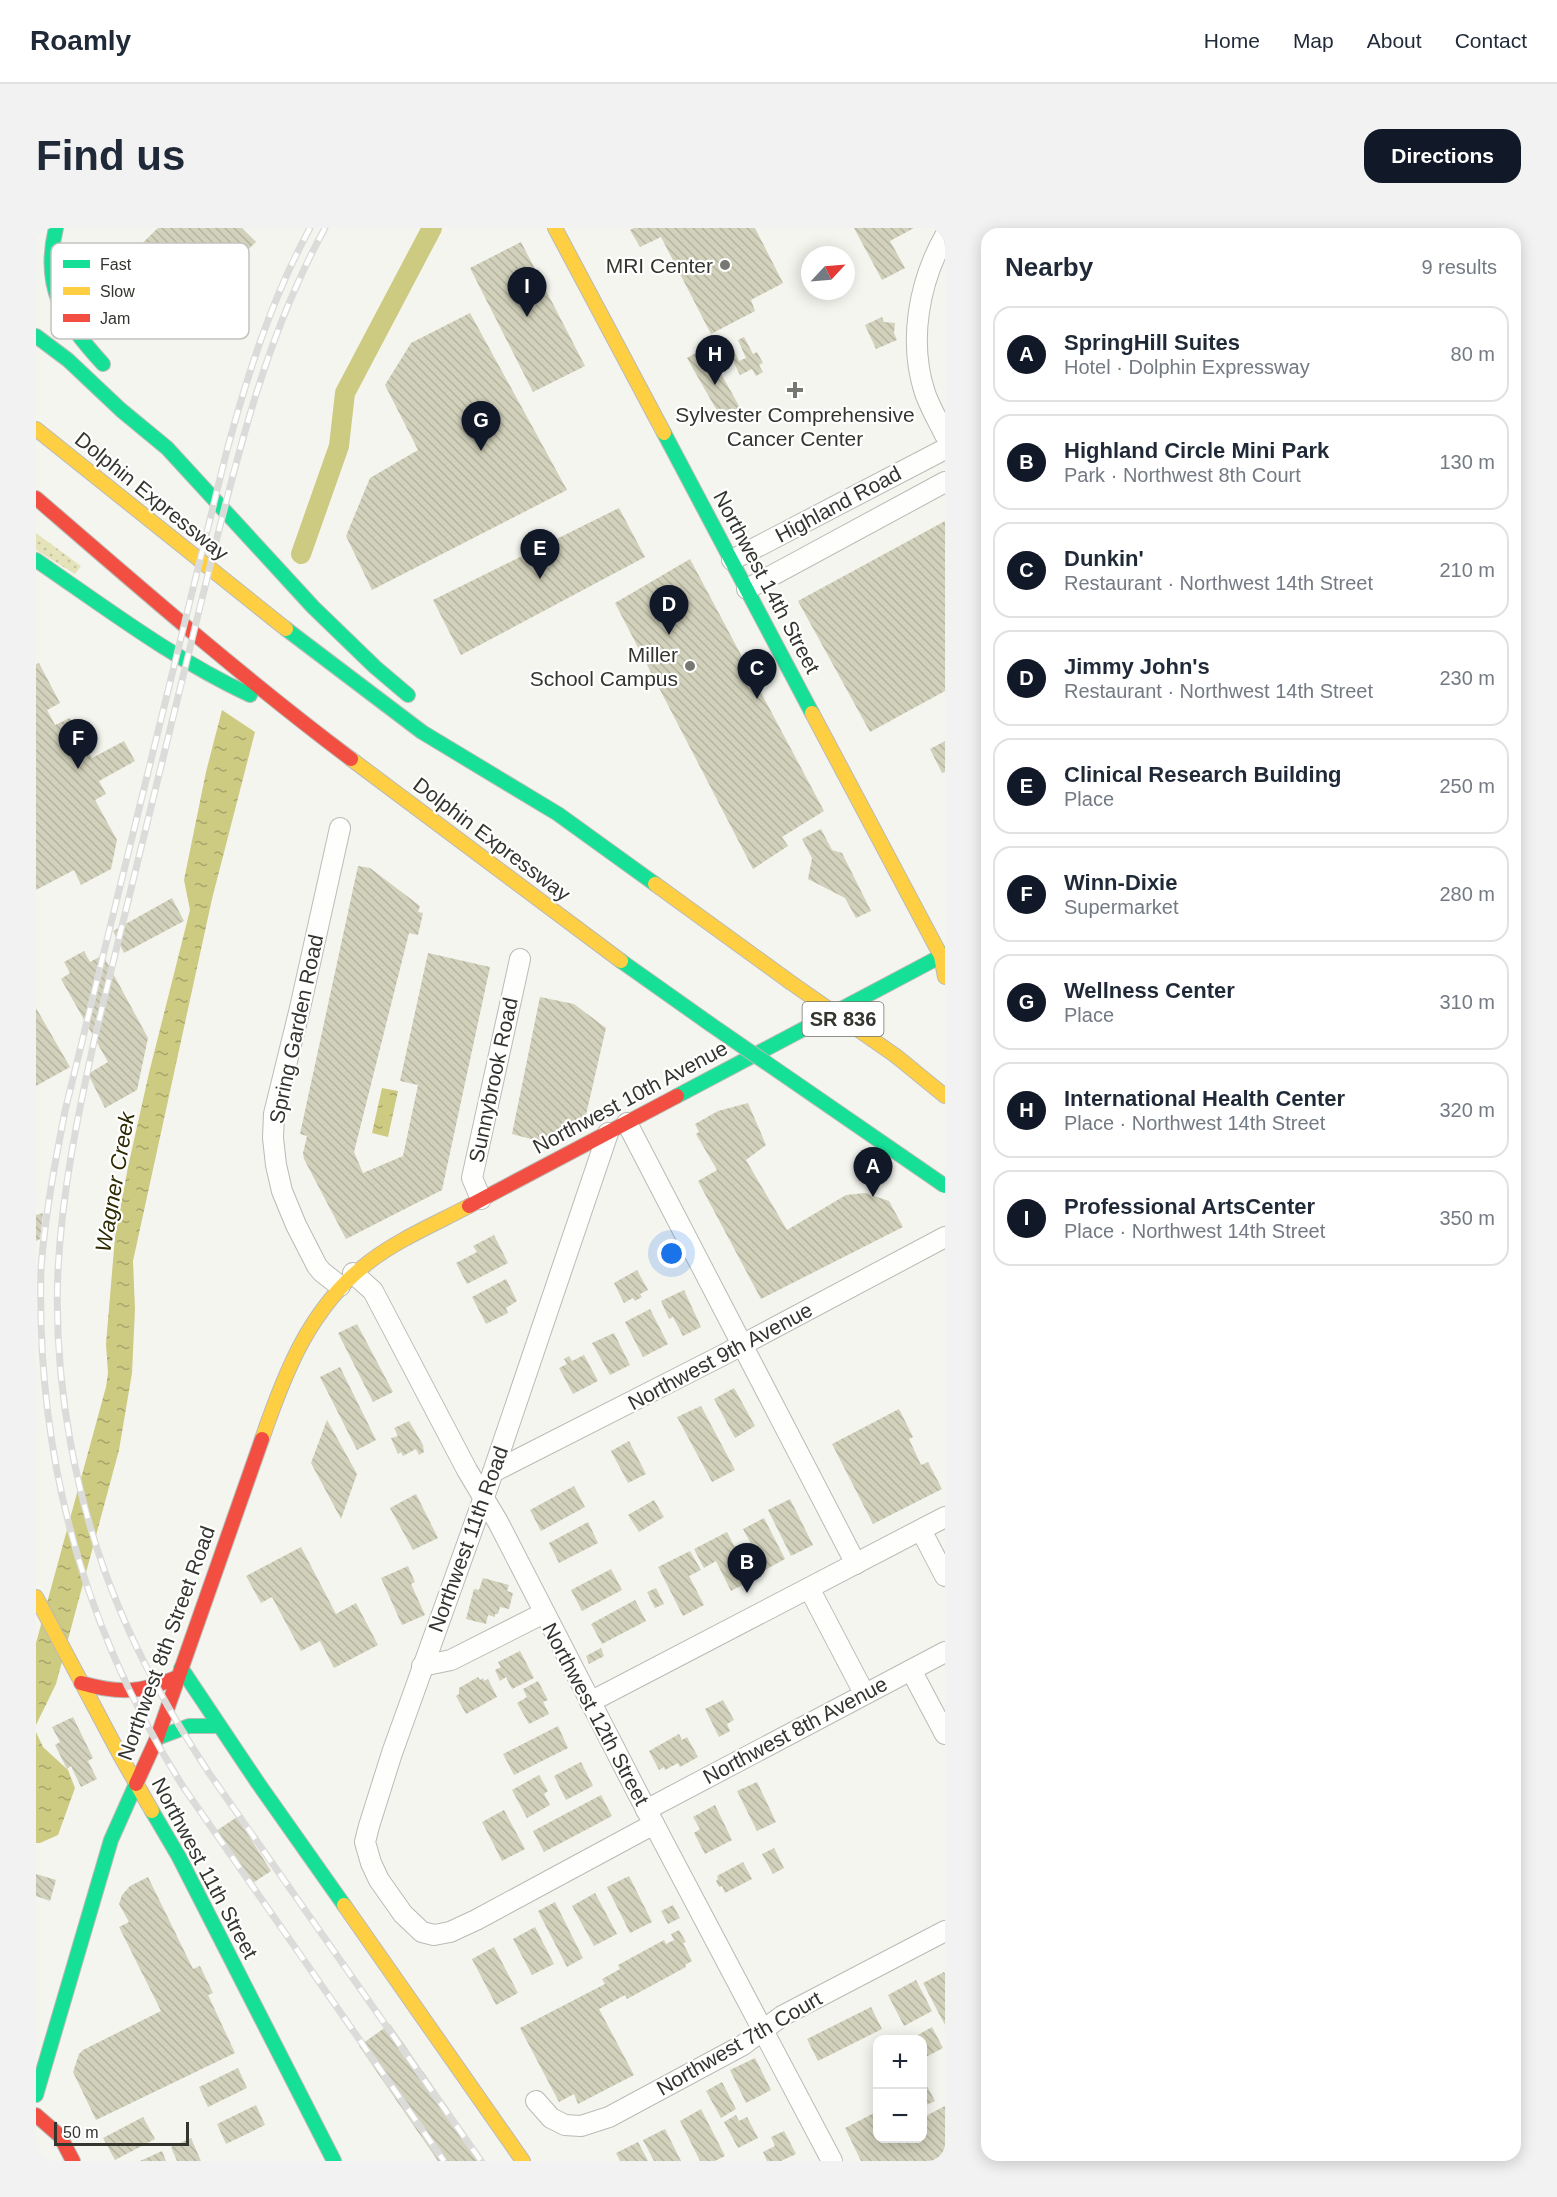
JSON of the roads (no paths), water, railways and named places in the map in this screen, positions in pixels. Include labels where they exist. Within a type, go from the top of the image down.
[{"type":"main road","points":[[51,302],[44,280],[44,270],[46,248],[56,228]]},
{"type":"main road","name":"Northwest 14th Street","points":[[555,228],[944,957],[945,977]]},
{"type":"main road","points":[[36,336],[61,352],[113,403],[165,447],[338,633],[382,675],[417,702]]},
{"type":"main road","points":[[80,339],[114,376]]},
{"type":"main road","points":[[141,411],[165,447]]},
{"type":"main road","name":"Dolphin Expressway","points":[[36,429],[274,620],[422,732],[558,814],[896,1056],[945,1096]]},
{"type":"main road","name":"Dolphin Expressway","points":[[36,498],[286,710],[571,926],[945,1186]]},
{"type":"main road","points":[[36,514],[136,585]]},
{"type":"main road","points":[[36,560],[156,643],[216,681],[286,710]]},
{"type":"main road","points":[[479,751],[558,814]]},
{"type":"main road","name":"Northwest 10th Avenue","points":[[346,1280],[368,1261],[393,1246],[944,957]]},
{"type":"main road","points":[[896,1056],[945,1084]]},
{"type":"main road","name":"Northwest 8th Street Road","points":[[36,2095],[111,1840],[157,1737],[277,1395],[291,1360],[309,1326],[346,1280]]},
{"type":"main road","name":"Northwest 11th Street","points":[[38,1600],[81,1683],[179,1857],[334,2161]]},
{"type":"main road","points":[[81,1683],[119,1692],[133,1692],[152,1688],[180,1672],[523,2161]]},
{"type":"main road","points":[[157,1737],[189,1726],[219,1726]]},
{"type":"main road","points":[[36,2115],[60,2136],[73,2161]]},
{"type":"street","points":[[945,236],[933,257],[919,303],[917,346],[925,393],[945,435]]},
{"type":"street","name":"Highland Road","points":[[732,560],[945,449]]},
{"type":"street","name":"Highland Road","points":[[747,589],[945,482]]},
{"type":"street","name":"Spring Garden Road","points":[[340,828],[274,1114],[273,1138],[282,1191],[317,1266],[322,1272],[346,1280]]},
{"type":"street","name":"Sunnybrook Road","points":[[481,1199],[472,1178],[520,959]]},
{"type":"street","points":[[627,1123],[855,1564]]},
{"type":"street","name":"Northwest 11th Road","points":[[422,1932],[403,1914],[379,1880],[371,1863],[366,1842],[369,1826],[422,1666],[493,1472],[608,1133]]},
{"type":"street","name":"Northwest 9th Avenue","points":[[493,1472],[530,1455],[945,1237]]},
{"type":"street","name":"Northwest 12th Street","points":[[346,1280],[373,1291],[483,1499],[498,1522],[650,1817],[832,2161]]},
{"type":"street","points":[[590,1702],[945,1517]]},
{"type":"street","points":[[921,1530],[945,1576]]},
{"type":"street","points":[[809,1588],[864,1694]]},
{"type":"street","points":[[422,1666],[451,1660],[544,1613]]},
{"type":"street","name":"Northwest 8th Avenue","points":[[422,1932],[434,1935],[450,1932],[476,1920],[864,1694],[945,1652]]},
{"type":"street","points":[[911,1670],[945,1734]]},
{"type":"street","name":"Northwest 7th Court","points":[[536,2101],[551,2118],[565,2125],[581,2126],[609,2117],[743,2045],[782,2016],[945,1931]]},
{"type":"water","name":"Wagner Creek","points":[[222,710],[255,732],[212,899],[133,1261],[135,1309],[132,1373],[119,1450],[56,1684],[36,1725],[36,1643],[106,1387],[108,1373],[106,1344],[115,1237],[149,1073],[190,910],[184,880],[206,772]]},
{"type":"water","points":[[382,1088],[398,1091],[388,1137],[372,1133]]},
{"type":"water","points":[[36,1732],[43,1747],[68,1770],[75,1788],[58,1835],[40,1843],[36,1843]]},
{"type":"waterway","name":"Wagner Creek","points":[[301,554],[339,446],[345,393],[432,228]]},
{"type":"railway","points":[[310,228],[272,311],[234,425],[65,1111],[43,1248],[42,1338],[47,1406],[58,1474],[73,1540],[93,1604],[119,1667],[149,1728],[184,1788],[444,2161]]},
{"type":"railway","points":[[325,228],[282,321],[235,466],[95,1037],[77,1124],[63,1211],[58,1270],[59,1356],[71,1443],[91,1529],[104,1570],[129,1632],[150,1673],[172,1714],[209,1773],[481,2161]]},
{"type":"place","name":"MRI Center","points":[[725,265]]},
{"type":"place","name":"Professional ArtsCenter","points":[[527,317]]},
{"type":"place","name":"International Health Center","points":[[715,385]]},
{"type":"place","name":"Sylvester Comprehensive Cancer Center","points":[[795,390]]},
{"type":"place","name":"Wellness Center","points":[[481,451]]},
{"type":"place","name":"Clinical Research Building","points":[[540,579]]},
{"type":"place","name":"Jimmy John's","points":[[669,635]]},
{"type":"place","name":"Miller School Campus","points":[[690,666]]},
{"type":"place","name":"Dunkin'","points":[[757,699]]},
{"type":"place","name":"Winn-Dixie","points":[[78,769]]},
{"type":"place","name":"SpringHill Suites","points":[[873,1197]]},
{"type":"place","name":"Highland Circle Mini Park","points":[[747,1593]]}]
